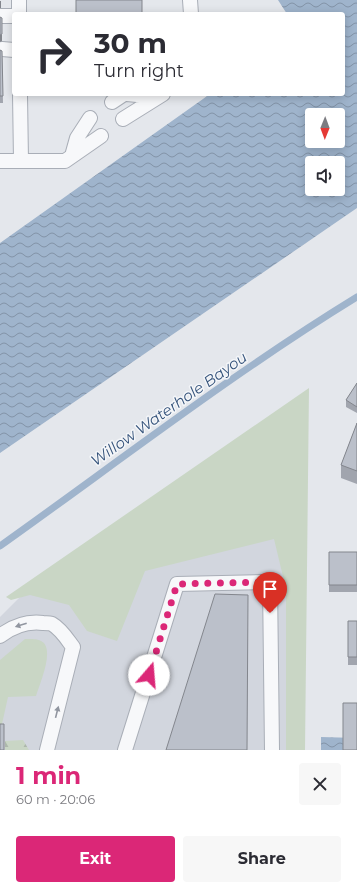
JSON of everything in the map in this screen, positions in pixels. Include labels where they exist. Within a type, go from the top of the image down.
[{"type":"lane","points":[[19,0],[19,12]]},
{"type":"lane","points":[[190,0],[191,12]]},
{"type":"lane","points":[[20,96],[21,161]]},
{"type":"lane","points":[[123,119],[160,96]]},
{"type":"lane","points":[[72,156],[78,138],[90,118]]},
{"type":"lane","points":[[0,161],[65,161],[101,136]]},
{"type":"lane","points":[[125,750],[177,584],[270,582],[272,750]]},
{"type":"lane","points":[[0,636],[7,630],[23,623],[35,622],[52,624],[62,632],[73,647],[47,750]]},
{"type":"shaded area","points":[[305,519],[302,750],[0,750],[0,617],[31,586]]},
{"type":"green space","points":[[309,388],[305,750],[286,750],[286,589],[274,539],[145,571],[117,641],[87,631],[69,605],[30,595],[11,600],[6,597]]},
{"type":"green space","points":[[25,639],[40,640],[44,643],[47,654],[43,676],[36,696],[8,697],[2,724],[0,724],[0,660]]},
{"type":"green space","points":[[23,740],[29,750],[5,750],[5,741]]},
{"type":"water","points":[[278,0],[357,0],[357,208],[0,453],[0,243],[207,96],[345,96],[345,12],[286,12]]},
{"type":"water","points":[[321,737],[357,738],[357,750],[321,750]]},
{"type":"building","points":[[76,0],[142,0],[142,12],[76,12]]},
{"type":"building","points":[[0,17],[2,18],[2,34],[0,35]]},
{"type":"building","points":[[0,50],[2,51],[3,96],[0,96]]},
{"type":"building","points":[[357,383],[357,407],[346,400]]},
{"type":"building","points":[[357,423],[357,471],[341,465]]},
{"type":"building","points":[[329,552],[357,552],[357,585],[329,585]]},
{"type":"building","points":[[215,594],[248,595],[247,750],[166,750]]},
{"type":"building","points":[[348,621],[357,621],[357,657],[348,657]]},
{"type":"building","points":[[343,703],[357,703],[357,750],[343,750]]},
{"type":"building","points":[[0,724],[4,724],[4,750],[0,750]]},
{"type":"waterway","name":"Willow Waterhole Bayou","points":[[0,546],[176,418],[266,356],[357,297]]},
{"type":"route","points":[[149,675],[177,584],[270,582],[270,613]]}]
